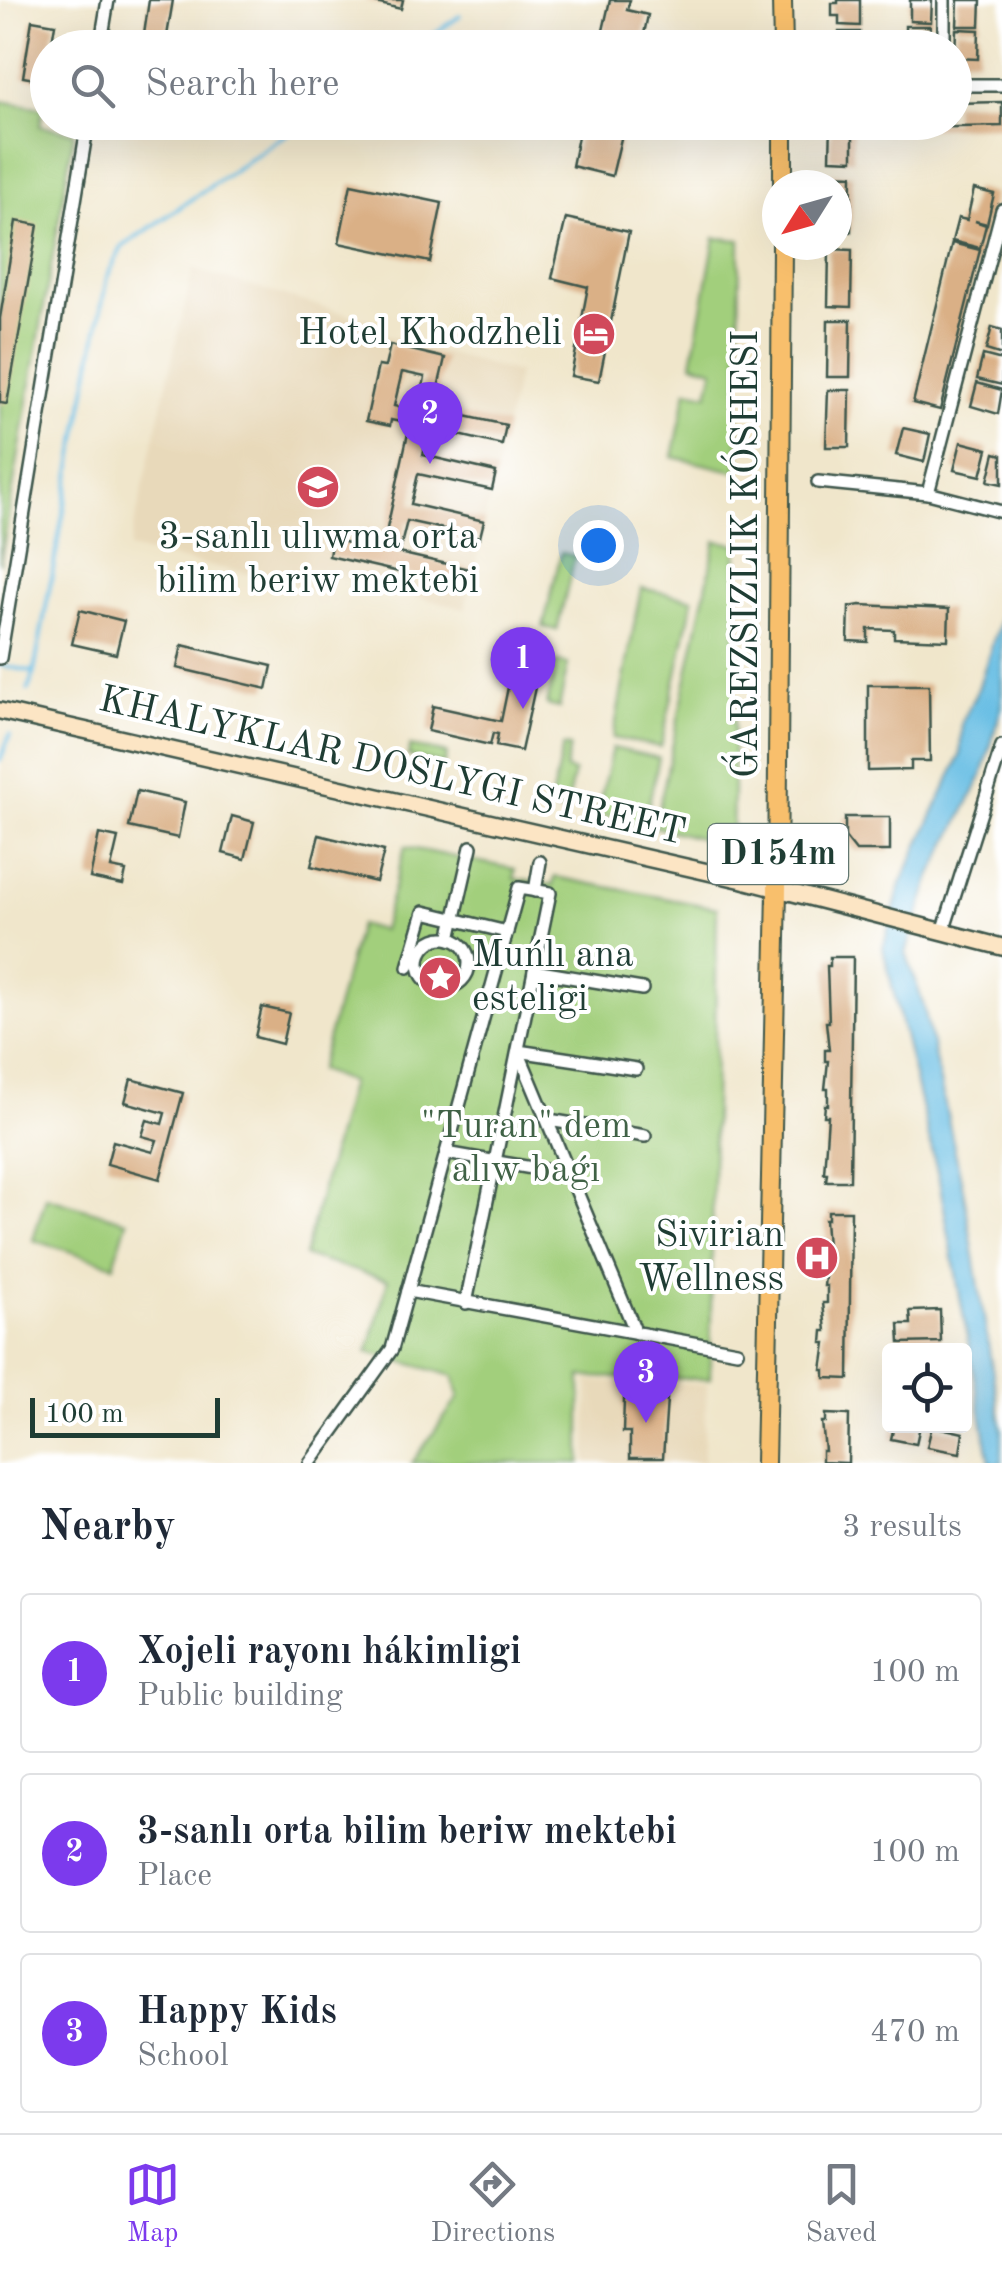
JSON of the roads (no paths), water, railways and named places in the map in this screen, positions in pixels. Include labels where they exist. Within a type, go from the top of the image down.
[{"type":"main road","points":[[782,0],[782,30]]},
{"type":"main road","points":[[782,170],[783,140]]},
{"type":"main road","name":"ǴAREZSIZLIK KÓSHESI","points":[[765,1463],[777,890],[782,260]]},
{"type":"street","points":[[103,30],[108,0]]},
{"type":"street","points":[[944,0],[944,30]]},
{"type":"street","points":[[972,85],[1002,85]]},
{"type":"street","points":[[0,658],[85,140]]},
{"type":"street","points":[[928,493],[1002,210]]},
{"type":"street","points":[[818,482],[928,493],[1002,512]]},
{"type":"street","name":"KHALYKLAR DOSLYGI STREET","points":[[0,710],[777,890],[1002,947]]},
{"type":"street","points":[[943,932],[1002,746]]},
{"type":"street","points":[[450,939],[471,847]]},
{"type":"street","points":[[535,890],[540,862]]},
{"type":"street","points":[[310,1463],[392,1349],[520,888],[535,890],[550,893],[466,1303]]},
{"type":"street","points":[[413,960],[428,944],[450,939],[463,948],[468,970],[458,984],[441,988],[426,981],[413,960],[424,912],[507,932]]},
{"type":"street","points":[[534,971],[642,989]]},
{"type":"street","points":[[518,1051],[636,1069]]},
{"type":"street","points":[[518,1051],[636,1333]]},
{"type":"street","points":[[549,1120],[645,1136]]},
{"type":"street","points":[[446,1154],[572,1176]]},
{"type":"street","points":[[408,1291],[737,1351]]},
{"type":"water","points":[[1002,613],[1002,706],[982,776],[931,877],[906,953],[923,1003],[964,1193],[1002,1430],[1002,1463],[990,1463],[972,1343],[968,1343],[939,1180],[883,948],[901,884],[960,756],[962,722],[978,689]]},
{"type":"waterway","points":[[439,30],[460,16]]},
{"type":"waterway","points":[[28,690],[107,277],[122,247],[278,140]]},
{"type":"waterway","points":[[0,665],[34,672]]},
{"type":"waterway","points":[[0,760],[10,735]]},
{"type":"place","name":"Hotel Khodzheli","points":[[594,334]]},
{"type":"place","name":"3-sanlı orta bilim beriw mektebi","points":[[430,464]]},
{"type":"place","name":"3-sanlı ulıwma orta bilim beriw mektebi","points":[[318,487]]},
{"type":"place","name":"Xojeli rayonı hákimligi","points":[[523,709]]},
{"type":"place","name":"Muńlı ana esteligi","points":[[440,978]]},
{"type":"place","name":"Sivirian Wellness","points":[[817,1258]]},
{"type":"place","name":"Happy Kids","points":[[646,1423]]},
{"type":"park label","name":"\"Turan\" dem alıw baǵı","points":[[526,1149]]}]
